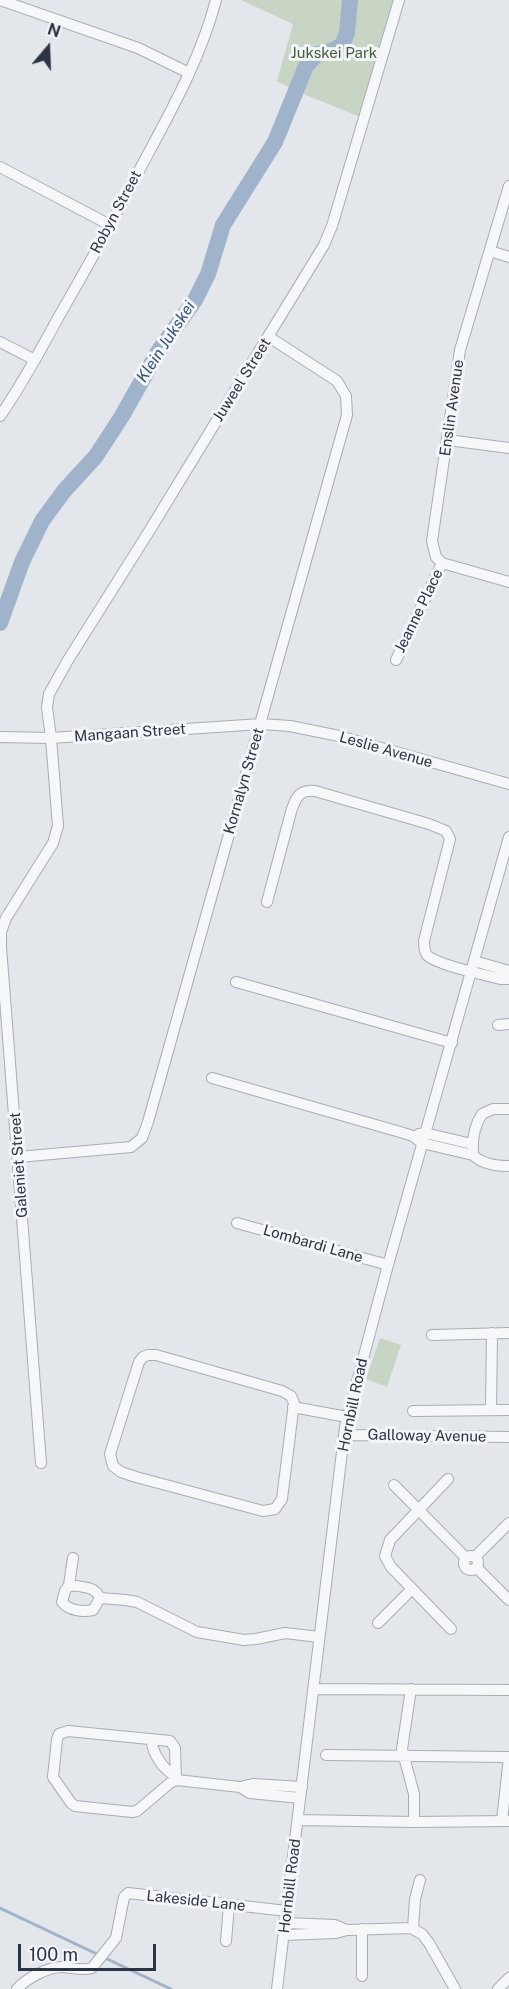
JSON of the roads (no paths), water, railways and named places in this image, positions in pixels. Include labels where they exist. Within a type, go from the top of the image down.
[{"type":"street","points":[[0,0],[138,48],[189,73]]},
{"type":"street","name":"Robyn Street","points":[[0,416],[35,360],[110,225],[189,73],[202,44],[216,0]]},
{"type":"street","name":"Juweel Street","points":[[51,738],[47,707],[49,694],[55,681],[269,337],[328,237],[399,0]]},
{"type":"street","points":[[0,167],[110,225]]},
{"type":"street","name":"Enslin Avenue","points":[[442,563],[436,557],[432,541],[460,350],[509,186]]},
{"type":"street","points":[[490,251],[509,257]]},
{"type":"street","name":"Kornalyn Street","points":[[18,1158],[127,1147],[142,1138],[148,1122],[339,448],[347,408],[344,393],[334,378],[269,337]]},
{"type":"street","points":[[0,342],[35,360]]},
{"type":"street","points":[[448,440],[509,448]]},
{"type":"street","points":[[442,563],[509,582]]},
{"type":"street","name":"Jeanne Place","points":[[396,660],[442,563]]},
{"type":"street","name":"Mangaan Street","points":[[0,737],[51,738],[261,724]]},
{"type":"street","name":"Leslie Avenue","points":[[261,724],[290,726],[339,736],[509,784]]},
{"type":"street","name":"Galeniet Street","points":[[41,1463],[1,932],[10,911],[57,833],[51,738]]},
{"type":"street","points":[[267,902],[295,799],[302,792],[315,791],[442,829],[448,833],[450,844],[425,936],[424,947],[427,955],[434,960],[509,971]]},
{"type":"street","name":"Hornbill Road","points":[[278,1989],[347,1417],[509,837]]},
{"type":"street","points":[[473,966],[501,979],[509,979]]},
{"type":"street","points":[[236,982],[452,1043]]},
{"type":"street","points":[[212,1078],[413,1136],[472,1149]]},
{"type":"street","points":[[509,1109],[493,1109],[482,1114],[476,1126],[472,1149],[477,1159],[509,1166]]},
{"type":"street","name":"Lombardi Lane","points":[[237,1223],[388,1265]]},
{"type":"street","points":[[491,1410],[492,1333]]},
{"type":"street","points":[[432,1335],[509,1333]]},
{"type":"street","points":[[148,1355],[156,1355],[282,1391],[291,1396],[294,1407],[282,1499],[278,1507],[269,1512],[136,1477],[115,1469],[111,1462],[110,1454],[138,1362],[148,1355]]},
{"type":"street","points":[[294,1407],[347,1417]]},
{"type":"street","points":[[413,1411],[509,1410]]},
{"type":"street","name":"Galloway Avenue","points":[[344,1435],[509,1437]]},
{"type":"street","points":[[448,1479],[390,1540],[385,1553],[386,1560],[391,1567],[451,1629]]},
{"type":"street","points":[[394,1485],[473,1561],[509,1600]]},
{"type":"street","points":[[473,1561],[509,1523]]},
{"type":"street","points":[[73,1558],[69,1585],[64,1591],[62,1602],[68,1608],[87,1611],[93,1610],[100,1598]]},
{"type":"street","points":[[69,1585],[92,1589],[100,1598]]},
{"type":"street","points":[[378,1623],[412,1589]]},
{"type":"street","points":[[100,1598],[137,1602],[186,1628],[208,1635],[244,1640],[285,1633],[320,1637]]},
{"type":"street","points":[[313,1689],[509,1690]]},
{"type":"street","points":[[411,1689],[403,1740],[404,1757],[414,1794],[414,1822]]},
{"type":"street","points":[[63,1732],[167,1740],[175,1746],[176,1778],[141,1809],[132,1812],[75,1806],[53,1777],[57,1739],[63,1732]]},
{"type":"street","points":[[152,1739],[153,1749],[168,1772],[176,1778],[240,1787],[253,1784],[301,1793]]},
{"type":"street","points":[[298,1820],[505,1821],[509,1757],[326,1755]]},
{"type":"street","points":[[413,1929],[415,1899],[420,1880]]},
{"type":"street","name":"Lakeside Lane","points":[[17,1989],[23,1983],[55,1968],[78,1970],[92,1968],[112,1945],[117,1934],[124,1898],[128,1893],[229,1905],[335,1925],[347,1930]]},
{"type":"street","points":[[225,1941],[229,1905]]},
{"type":"street","points":[[284,1935],[336,1933],[362,1929],[406,1927],[413,1929],[429,1942],[455,1989]]},
{"type":"street","points":[[362,1929],[362,1976]]},
{"type":"street","points":[[498,1989],[509,1978]]},
{"type":"waterway","name":"Klein Jukskei","points":[[0,623],[22,562],[42,521],[64,491],[96,456],[122,416],[158,352],[195,300],[208,274],[223,225],[275,142],[306,66],[317,54],[342,45],[347,33],[350,0]]},
{"type":"waterway","points":[[0,1908],[99,1955]]},
{"type":"waterway","points":[[105,1958],[171,1989]]},
{"type":"park label","name":"Jukskei Park","points":[[334,53]]}]
